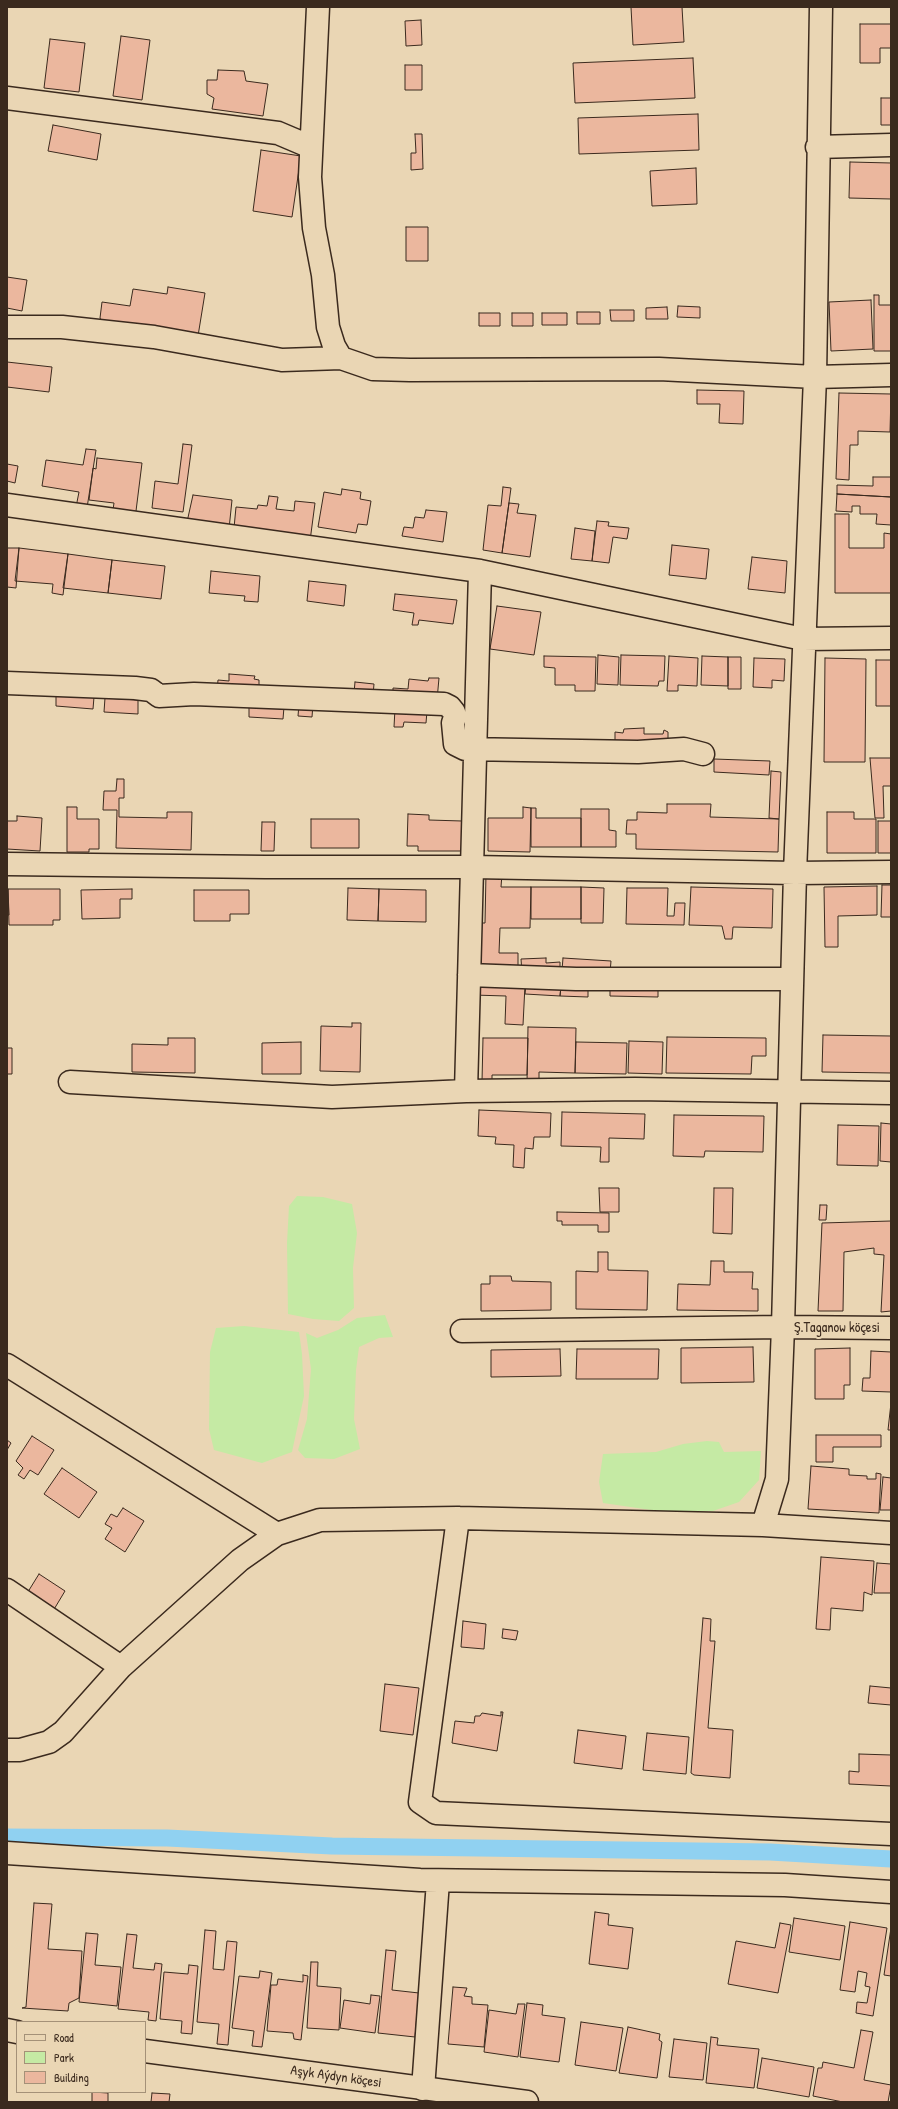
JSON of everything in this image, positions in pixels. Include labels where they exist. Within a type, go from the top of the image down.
[{"type":"street","points":[[318,7],[310,178],[314,228],[323,275],[328,327],[334,346],[341,358]]},
{"type":"street","points":[[763,1525],[777,1479],[783,1328],[795,873],[803,639],[815,377],[817,147],[821,7]]},
{"type":"street","points":[[7,98],[278,133],[311,147]]},
{"type":"street","points":[[817,147],[891,145]]},
{"type":"street","points":[[7,327],[62,326],[154,336],[282,360],[341,358],[373,368],[410,370],[659,370],[815,377],[891,375]]},
{"type":"street","points":[[7,506],[480,571],[803,639],[891,638]]},
{"type":"street","points":[[466,1092],[480,571]]},
{"type":"street","points":[[7,683],[135,688],[151,690],[159,696],[174,697],[194,694],[444,704],[450,707],[456,717],[453,723],[455,744],[465,749],[638,752],[684,749],[703,754]]},
{"type":"street","points":[[7,864],[265,867],[473,867],[795,873],[891,872]]},
{"type":"street","points":[[469,975],[576,979],[792,979]]},
{"type":"street","points":[[70,1082],[332,1097],[466,1092],[635,1089],[891,1093]]},
{"type":"street","name":"Ş.Taganow köçesi","points":[[462,1331],[891,1328]]},
{"type":"street","points":[[7,1365],[277,1534]]},
{"type":"street","points":[[458,1518],[420,1802],[436,1813],[891,1834]]},
{"type":"street","points":[[7,1750],[20,1750],[49,1742],[63,1732],[121,1667],[240,1560],[277,1534],[320,1520],[458,1518],[763,1525],[891,1533]]},
{"type":"street","points":[[7,1590],[121,1667]]},
{"type":"street","points":[[7,1854],[438,1881],[785,1885],[891,1892]]},
{"type":"street","points":[[423,2088],[438,1881]]},
{"type":"street","name":"Aşyk Aýdyn köçesi","points":[[146,2051],[423,2088],[486,2099],[527,2102]]},
{"type":"green space","points":[[297,1196],[323,1197],[352,1204],[357,1233],[353,1268],[354,1308],[339,1321],[313,1319],[288,1314],[287,1243],[289,1206]]},
{"type":"green space","points":[[385,1315],[393,1337],[379,1338],[359,1347],[356,1370],[354,1419],[360,1449],[334,1459],[305,1458],[298,1450],[307,1419],[311,1369],[306,1333],[317,1338],[338,1330],[357,1318]]},
{"type":"green space","points":[[244,1326],[299,1332],[302,1354],[304,1396],[292,1452],[262,1463],[214,1450],[209,1429],[210,1352],[216,1328]]},
{"type":"green space","points":[[707,1441],[719,1442],[724,1452],[761,1451],[759,1480],[739,1502],[713,1511],[658,1511],[603,1503],[599,1482],[603,1454],[656,1452],[683,1444]]},
{"type":"building","points":[[631,7],[682,7],[684,42],[633,45]]},
{"type":"building","points":[[421,20],[422,45],[406,46],[405,21]]},
{"type":"building","points":[[860,24],[891,24],[891,48],[880,48],[880,63],[860,63]]},
{"type":"building","points":[[121,36],[150,40],[142,100],[113,96]]},
{"type":"building","points":[[50,39],[85,43],[79,92],[44,88]]},
{"type":"building","points":[[693,58],[695,98],[575,103],[573,63]]},
{"type":"building","points":[[405,65],[422,65],[422,90],[405,90]]},
{"type":"building","points":[[218,70],[244,71],[246,81],[268,84],[263,116],[212,109],[214,98],[207,94],[207,80],[217,80]]},
{"type":"building","points":[[881,98],[891,98],[891,125],[881,125]]},
{"type":"building","points":[[698,114],[699,150],[579,154],[578,118]]},
{"type":"building","points":[[53,125],[101,134],[97,160],[48,151]]},
{"type":"building","points":[[415,134],[422,134],[423,169],[411,170],[411,153],[416,153]]},
{"type":"building","points":[[261,150],[301,156],[292,217],[253,211]]},
{"type":"building","points":[[850,162],[891,163],[891,199],[849,198]]},
{"type":"building","points":[[696,168],[697,204],[652,206],[650,171]]},
{"type":"building","points":[[406,227],[428,227],[428,261],[406,261]]},
{"type":"building","points":[[7,277],[27,280],[22,311],[7,308]]},
{"type":"building","points":[[168,287],[205,293],[198,336],[101,320],[100,318],[102,302],[130,306],[133,289],[167,294]]},
{"type":"building","points":[[874,295],[879,295],[879,305],[891,305],[891,351],[874,351]]},
{"type":"building","points":[[871,300],[873,349],[831,351],[829,302]]},
{"type":"building","points":[[678,306],[700,307],[700,318],[677,317]]},
{"type":"building","points":[[667,307],[668,319],[646,319],[646,308]]},
{"type":"building","points":[[610,310],[634,310],[634,321],[611,321]]},
{"type":"building","points":[[577,312],[600,312],[600,324],[577,324]]},
{"type":"building","points":[[479,313],[500,313],[500,326],[479,326]]},
{"type":"building","points":[[512,313],[533,313],[533,326],[512,326]]},
{"type":"building","points":[[542,313],[567,313],[567,325],[542,325]]},
{"type":"building","points":[[7,362],[52,367],[49,392],[7,387]]},
{"type":"building","points":[[697,390],[744,391],[743,424],[719,423],[720,404],[697,404]]},
{"type":"building","points":[[839,393],[891,394],[890,432],[858,431],[858,445],[850,445],[849,480],[836,479]]},
{"type":"building","points":[[183,444],[192,445],[183,512],[152,508],[155,481],[178,484]]},
{"type":"building","points":[[86,449],[96,450],[87,508],[76,507],[79,492],[42,486],[46,460],[83,465]]},
{"type":"building","points":[[97,458],[142,463],[135,519],[112,516],[114,503],[89,500],[93,468],[96,469]]},
{"type":"building","points":[[7,464],[18,466],[15,483],[7,481]]},
{"type":"building","points":[[873,477],[891,477],[891,497],[837,494],[837,485],[873,486]]},
{"type":"building","points":[[503,487],[511,488],[502,553],[483,550],[488,505],[501,506]]},
{"type":"building","points":[[342,489],[361,492],[360,499],[371,501],[367,525],[358,524],[356,533],[318,527],[324,492],[341,495]]},
{"type":"building","points":[[837,494],[891,497],[891,525],[876,524],[877,514],[860,514],[860,506],[852,506],[852,512],[836,511]]},
{"type":"building","points":[[193,495],[232,500],[229,529],[187,522]]},
{"type":"building","points":[[269,496],[278,497],[276,509],[294,511],[295,501],[315,503],[310,541],[234,528],[236,507],[257,509],[258,505],[267,506]]},
{"type":"building","points":[[509,503],[519,504],[517,513],[536,515],[530,557],[502,553]]},
{"type":"building","points":[[426,510],[447,512],[443,542],[402,536],[404,527],[413,528],[415,517],[424,518]]},
{"type":"building","points":[[835,514],[849,514],[849,548],[884,548],[884,533],[891,534],[891,593],[835,593]]},
{"type":"building","points":[[597,521],[609,522],[608,526],[629,528],[627,539],[613,537],[609,563],[592,561]]},
{"type":"building","points":[[575,528],[595,531],[592,561],[571,559]]},
{"type":"building","points":[[672,545],[709,549],[706,579],[669,575]]},
{"type":"building","points":[[7,548],[19,548],[16,588],[7,587]]},
{"type":"building","points":[[19,548],[68,554],[63,595],[52,593],[53,584],[15,581]]},
{"type":"building","points":[[68,554],[112,560],[108,593],[63,588]]},
{"type":"building","points":[[752,557],[787,561],[785,593],[748,589]]},
{"type":"building","points":[[112,560],[165,566],[161,599],[108,593]]},
{"type":"building","points":[[211,571],[260,576],[258,602],[244,601],[245,596],[209,593]]},
{"type":"building","points":[[309,581],[346,585],[344,606],[307,601]]},
{"type":"building","points":[[395,594],[457,600],[453,624],[419,620],[418,625],[412,625],[414,613],[393,610]]},
{"type":"building","points":[[497,606],[541,612],[534,655],[490,649]]},
{"type":"building","points":[[598,655],[619,657],[618,685],[597,684]]},
{"type":"building","points":[[621,655],[665,656],[664,681],[659,681],[658,686],[620,685]]},
{"type":"building","points":[[544,656],[596,657],[595,691],[575,691],[575,685],[555,685],[555,668],[544,667]]},
{"type":"building","points":[[669,656],[698,658],[697,686],[678,685],[678,691],[667,691]]},
{"type":"building","points":[[702,656],[728,657],[728,686],[701,685]]},
{"type":"building","points":[[728,657],[741,657],[741,689],[728,689]]},
{"type":"building","points":[[754,658],[785,659],[784,681],[772,680],[772,688],[753,687]]},
{"type":"building","points":[[825,658],[866,659],[865,762],[824,762]]},
{"type":"building","points":[[876,660],[891,660],[891,706],[876,706]]},
{"type":"building","points":[[229,674],[255,676],[254,679],[259,680],[259,693],[217,691],[218,680],[229,681]]},
{"type":"building","points":[[429,678],[439,678],[437,700],[393,696],[393,688],[408,689],[409,679],[428,681]]},
{"type":"building","points":[[355,682],[374,684],[373,695],[354,693]]},
{"type":"building","points":[[56,695],[94,697],[93,709],[56,706]]},
{"type":"building","points":[[105,698],[138,700],[138,714],[104,712]]},
{"type":"building","points":[[299,704],[313,704],[312,717],[298,716]]},
{"type":"building","points":[[249,705],[284,707],[283,719],[249,717]]},
{"type":"building","points":[[395,709],[427,711],[426,723],[404,722],[403,727],[394,727]]},
{"type":"building","points":[[644,728],[644,734],[663,734],[664,730],[668,732],[668,745],[615,742],[615,732],[623,733],[624,729]]},
{"type":"building","points":[[870,758],[891,758],[891,786],[883,786],[884,818],[875,818]]},
{"type":"building","points":[[714,759],[770,761],[769,775],[714,772]]},
{"type":"building","points":[[771,771],[781,772],[779,819],[769,818]]},
{"type":"building","points":[[117,779],[124,779],[124,798],[119,798],[119,817],[167,818],[167,812],[192,812],[191,850],[116,848],[117,810],[103,810],[104,791],[116,791]]},
{"type":"building","points":[[667,804],[711,804],[710,817],[779,819],[778,852],[636,849],[636,834],[626,834],[627,820],[637,820],[637,812],[667,813]]},
{"type":"building","points":[[67,807],[77,807],[77,819],[99,819],[99,849],[89,849],[89,852],[67,852]]},
{"type":"building","points":[[523,807],[531,808],[530,852],[488,851],[488,818],[523,818]]},
{"type":"building","points":[[531,808],[536,808],[536,818],[581,818],[581,847],[531,847]]},
{"type":"building","points":[[581,809],[609,809],[609,830],[616,831],[616,847],[581,847]]},
{"type":"building","points":[[827,812],[854,812],[854,819],[876,819],[876,853],[827,853]]},
{"type":"building","points":[[408,814],[429,815],[429,820],[462,821],[462,851],[418,851],[418,846],[407,846]]},
{"type":"building","points":[[17,816],[42,818],[40,851],[7,849],[7,821],[17,821]]},
{"type":"building","points":[[311,819],[359,819],[359,848],[311,848]]},
{"type":"building","points":[[878,821],[891,821],[891,853],[878,853]]},
{"type":"building","points":[[262,822],[275,822],[274,851],[261,851]]},
{"type":"building","points":[[486,874],[502,874],[501,887],[531,887],[530,928],[500,928],[499,953],[518,953],[518,974],[479,974],[480,923],[485,923]]},
{"type":"building","points":[[882,885],[891,885],[891,917],[881,917]]},
{"type":"building","points":[[877,886],[877,915],[838,916],[838,947],[825,947],[824,887]]},
{"type":"building","points":[[531,887],[581,887],[581,919],[531,919]]},
{"type":"building","points":[[581,887],[604,888],[603,923],[581,923]]},
{"type":"building","points":[[691,887],[773,889],[772,928],[733,927],[732,939],[725,939],[722,926],[689,925]]},
{"type":"building","points":[[348,888],[379,889],[378,921],[347,920]]},
{"type":"building","points":[[627,888],[668,888],[667,916],[674,916],[675,903],[685,903],[684,925],[626,924]]},
{"type":"building","points":[[8,889],[9,915],[7,915]]},
{"type":"building","points":[[8,889],[60,889],[60,920],[53,920],[53,925],[9,925]]},
{"type":"building","points":[[132,889],[132,899],[120,899],[120,918],[82,919],[81,890]]},
{"type":"building","points":[[379,889],[426,890],[426,922],[378,921]]},
{"type":"building","points":[[194,890],[249,890],[249,914],[230,914],[230,921],[194,921]]},
{"type":"building","points":[[546,958],[546,963],[560,962],[560,972],[522,973],[521,959]]},
{"type":"building","points":[[563,958],[611,961],[610,973],[562,970]]},
{"type":"building","points":[[473,983],[525,985],[523,1025],[505,1024],[506,996],[473,995]]},
{"type":"building","points":[[526,985],[561,986],[560,996],[525,994]]},
{"type":"building","points":[[561,986],[588,987],[588,997],[560,996]]},
{"type":"building","points":[[610,986],[658,986],[658,997],[610,996]]},
{"type":"building","points":[[352,1023],[361,1023],[360,1072],[320,1071],[321,1026],[352,1027]]},
{"type":"building","points":[[528,1027],[576,1028],[575,1073],[539,1072],[539,1084],[527,1083]]},
{"type":"building","points":[[823,1035],[891,1036],[891,1073],[822,1072]]},
{"type":"building","points":[[667,1037],[766,1038],[766,1056],[752,1056],[751,1074],[666,1073]]},
{"type":"building","points":[[168,1038],[195,1038],[195,1073],[132,1072],[132,1044],[168,1045]]},
{"type":"building","points":[[483,1038],[528,1038],[527,1075],[492,1075],[492,1082],[482,1082]]},
{"type":"building","points":[[629,1041],[663,1042],[662,1074],[628,1073]]},
{"type":"building","points":[[301,1042],[301,1074],[262,1074],[262,1043]]},
{"type":"building","points":[[576,1042],[627,1043],[626,1074],[575,1073]]},
{"type":"building","points":[[7,1048],[12,1048],[12,1074],[7,1074]]},
{"type":"building","points":[[479,1110],[551,1113],[550,1137],[534,1137],[533,1149],[525,1148],[524,1168],[513,1167],[514,1145],[495,1144],[496,1137],[478,1136]]},
{"type":"building","points":[[562,1112],[645,1114],[644,1139],[609,1138],[609,1162],[600,1162],[601,1147],[561,1146]]},
{"type":"building","points":[[674,1115],[764,1116],[763,1152],[705,1151],[704,1157],[673,1156]]},
{"type":"building","points":[[881,1123],[891,1124],[891,1162],[880,1161]]},
{"type":"building","points":[[838,1125],[879,1126],[878,1166],[837,1165]]},
{"type":"building","points":[[599,1188],[619,1188],[619,1212],[600,1212]]},
{"type":"building","points":[[714,1188],[733,1188],[732,1234],[713,1233]]},
{"type":"building","points":[[820,1205],[827,1205],[826,1220],[819,1220]]},
{"type":"building","points":[[557,1212],[609,1213],[609,1232],[598,1232],[598,1225],[562,1225],[562,1221],[557,1221]]},
{"type":"building","points":[[891,1221],[891,1311],[881,1312],[884,1255],[874,1254],[874,1248],[844,1252],[843,1311],[818,1311],[822,1223]]},
{"type":"building","points":[[598,1252],[608,1252],[608,1270],[648,1271],[647,1310],[576,1309],[576,1271],[598,1272]]},
{"type":"building","points":[[711,1261],[724,1261],[724,1272],[753,1272],[752,1289],[758,1289],[758,1311],[677,1310],[678,1284],[710,1285]]},
{"type":"building","points":[[490,1276],[511,1276],[512,1281],[551,1282],[551,1310],[481,1311],[481,1284],[490,1284]]},
{"type":"building","points":[[753,1347],[754,1382],[681,1383],[681,1348]]},
{"type":"building","points":[[850,1348],[850,1385],[844,1385],[844,1399],[815,1399],[815,1349]]},
{"type":"building","points":[[560,1349],[561,1376],[491,1377],[491,1350]]},
{"type":"building","points":[[577,1349],[659,1349],[658,1379],[576,1379]]},
{"type":"building","points":[[871,1351],[891,1352],[891,1392],[862,1391],[863,1378],[870,1378]]},
{"type":"building","points":[[891,1403],[891,1430],[888,1430]]},
{"type":"building","points":[[816,1435],[881,1435],[881,1447],[833,1447],[833,1462],[816,1462]]},
{"type":"building","points":[[32,1436],[54,1450],[38,1475],[30,1470],[24,1479],[18,1475],[23,1468],[16,1461]]},
{"type":"building","points":[[7,1440],[11,1443],[7,1450]]},
{"type":"building","points":[[811,1466],[849,1469],[849,1475],[867,1476],[867,1479],[876,1479],[876,1473],[881,1474],[879,1513],[808,1509]]},
{"type":"building","points":[[62,1468],[97,1492],[79,1518],[44,1494]]},
{"type":"building","points":[[883,1477],[891,1478],[891,1510],[880,1510]]},
{"type":"building","points":[[123,1508],[144,1521],[125,1552],[105,1539],[112,1528],[105,1524],[111,1514],[117,1517]]},
{"type":"building","points":[[821,1557],[874,1561],[872,1595],[864,1592],[863,1611],[831,1608],[830,1630],[816,1629]]},
{"type":"building","points":[[877,1563],[891,1564],[891,1593],[874,1593]]},
{"type":"building","points":[[39,1574],[65,1591],[53,1611],[26,1595]]},
{"type":"building","points":[[703,1618],[711,1619],[710,1641],[715,1641],[708,1728],[733,1730],[730,1778],[694,1775],[691,1773]]},
{"type":"building","points":[[463,1621],[486,1624],[484,1649],[461,1647]]},
{"type":"building","points":[[503,1629],[518,1631],[516,1640],[502,1638]]},
{"type":"building","points":[[385,1684],[419,1688],[413,1735],[380,1731]]},
{"type":"building","points":[[870,1686],[891,1688],[891,1705],[868,1703]]},
{"type":"building","points":[[501,1712],[503,1712],[497,1751],[452,1743],[455,1721],[474,1723],[475,1716],[480,1716],[482,1713],[501,1716]]},
{"type":"building","points":[[578,1730],[626,1736],[622,1769],[574,1763]]},
{"type":"building","points":[[647,1733],[689,1737],[686,1774],[643,1770]]},
{"type":"building","points":[[859,1754],[891,1755],[891,1786],[849,1784],[849,1771],[859,1772]]},
{"type":"building","points":[[34,1903],[52,1904],[48,1949],[82,1951],[79,1998],[69,2003],[68,2011],[22,2008],[26,2007]]},
{"type":"building","points":[[595,1912],[609,1914],[608,1925],[633,1928],[628,1969],[589,1964]]},
{"type":"building","points":[[794,1918],[845,1926],[840,1960],[789,1952]]},
{"type":"building","points":[[850,1922],[887,1928],[873,2016],[856,2013],[857,2002],[867,2003],[870,1987],[865,1986],[867,1973],[858,1971],[855,1992],[840,1990]]},
{"type":"building","points":[[780,1923],[791,1925],[778,1993],[728,1984],[736,1941],[775,1948]]},
{"type":"building","points":[[891,1928],[891,1976],[884,1975]]},
{"type":"building","points":[[205,1930],[216,1931],[213,1969],[224,1970],[227,1941],[237,1942],[228,2045],[217,2044],[219,2024],[197,2022]]},
{"type":"building","points":[[86,1933],[98,1934],[95,1965],[121,1967],[117,2006],[79,2002]]},
{"type":"building","points":[[127,1934],[137,1935],[133,1968],[154,1970],[155,1963],[162,1964],[156,2021],[148,2020],[149,2012],[118,2009]]},
{"type":"building","points":[[386,1950],[396,1951],[392,1990],[419,1993],[415,2037],[378,2033]]},
{"type":"building","points":[[311,1962],[318,1962],[317,1986],[341,1988],[339,2030],[307,2028]]},
{"type":"building","points":[[189,1965],[198,1966],[192,2034],[181,2033],[182,2021],[160,2019],[164,1972],[188,1974]]},
{"type":"building","points":[[260,1971],[272,1973],[262,2047],[252,2046],[254,2031],[232,2028],[239,1976],[259,1978]]},
{"type":"building","points":[[303,1975],[308,1976],[301,2040],[294,2039],[293,2033],[267,2031],[271,1985],[277,1985],[278,1979],[303,1982]]},
{"type":"building","points":[[453,1987],[467,1988],[464,1996],[472,1997],[472,2004],[488,2005],[484,2047],[448,2044]]},
{"type":"building","points":[[371,1995],[380,1996],[375,2033],[340,2028],[344,2000],[370,2004]]},
{"type":"building","points":[[527,2003],[543,2005],[542,2015],[565,2018],[559,2062],[520,2057]]},
{"type":"building","points":[[518,2004],[525,2004],[518,2057],[484,2052],[489,2010],[516,2014]]},
{"type":"building","points":[[581,2022],[623,2028],[616,2071],[575,2065]]},
{"type":"building","points":[[628,2027],[660,2034],[659,2040],[662,2042],[657,2078],[619,2073]]},
{"type":"building","points":[[861,2030],[873,2032],[864,2080],[891,2085],[888,2102],[843,2102],[813,2096],[818,2068],[822,2068],[823,2062],[854,2068]]},
{"type":"building","points":[[711,2037],[718,2038],[717,2045],[759,2049],[754,2088],[706,2083]]},
{"type":"building","points":[[674,2039],[707,2043],[703,2080],[669,2077]]},
{"type":"building","points":[[762,2058],[814,2067],[809,2097],[757,2088]]},
{"type":"building","points":[[92,2093],[108,2093],[108,2102],[92,2102]]},
{"type":"building","points":[[152,2093],[170,2094],[169,2102],[151,2102]]},
{"type":"waterway","points":[[7,1837],[167,1838],[332,1846],[770,1852],[891,1859]]}]
